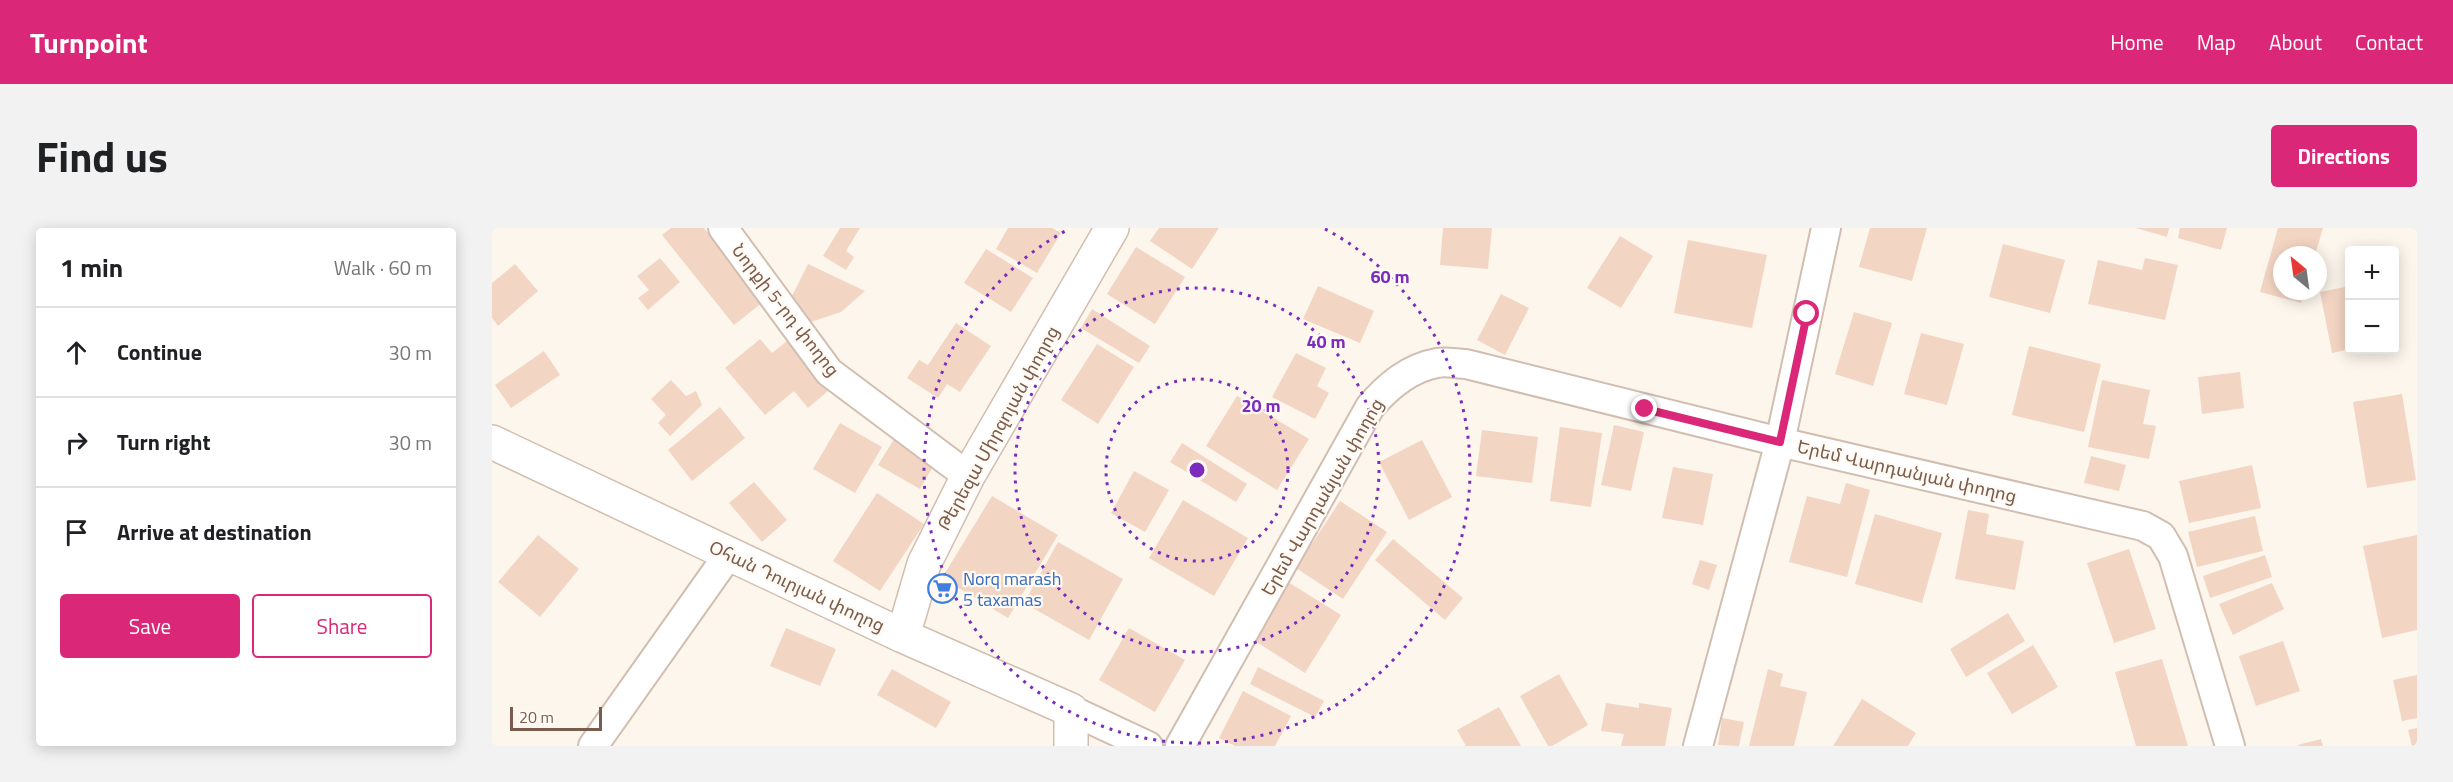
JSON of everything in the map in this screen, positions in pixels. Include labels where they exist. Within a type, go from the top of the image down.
[{"type":"street","name":"Նորքի 5-րդ փողոց","points":[[723,228],[830,372],[968,476]]},
{"type":"street","name":"Թերեզա Միրզոյան փողոց","points":[[903,636],[924,564],[968,476],[1112,228]]},
{"type":"street","points":[[1698,746],[1780,442],[1826,228]]},
{"type":"street","name":"Երեմ Վարդանյան փողոց","points":[[1180,746],[1370,407],[1388,386],[1412,372],[1438,362],[1466,364],[1780,442],[2143,526],[2161,536],[2173,556],[2230,746]]},
{"type":"street","name":"Օհան Դուրյան փողոց","points":[[492,442],[903,636],[1071,710]]},
{"type":"street","points":[[594,746],[729,554]]},
{"type":"street","points":[[1071,746],[1071,710],[1148,746]]},
{"type":"building","points":[[671,228],[704,228],[763,302],[734,325],[662,235]]},
{"type":"building","points":[[840,228],[860,228],[846,251],[854,257],[846,270],[823,256]]},
{"type":"building","points":[[1008,228],[1052,228],[1061,233],[1037,273],[996,249]]},
{"type":"building","points":[[1159,228],[1219,228],[1192,269],[1150,241]]},
{"type":"building","points":[[1443,228],[1492,228],[1488,269],[1440,265]]},
{"type":"building","points":[[1870,228],[1927,228],[1912,281],[1859,267]]},
{"type":"building","points":[[2136,228],[2169,228],[2167,237]]},
{"type":"building","points":[[2180,228],[2227,228],[2221,250],[2178,238]]},
{"type":"building","points":[[2278,228],[2323,228],[2318,246],[2273,246],[2273,295],[2260,292]]},
{"type":"building","points":[[1620,236],[1653,256],[1621,308],[1587,288]]},
{"type":"building","points":[[1688,240],[1767,255],[1752,328],[1674,313]]},
{"type":"building","points":[[2003,244],[2065,260],[2050,313],[1989,297]]},
{"type":"building","points":[[1136,247],[1185,277],[1155,324],[1107,294]]},
{"type":"building","points":[[986,249],[1033,278],[1011,312],[964,283]]},
{"type":"building","points":[[660,258],[680,282],[648,310],[638,298],[649,290],[637,276]]},
{"type":"building","points":[[2145,258],[2178,265],[2165,320],[2088,304],[2098,260],[2142,270]]},
{"type":"building","points":[[515,264],[538,291],[498,326],[492,318],[492,283]]},
{"type":"building","points":[[808,264],[865,291],[841,312],[808,323],[789,302]]},
{"type":"building","points":[[1318,286],[1374,311],[1360,343],[1303,319]]},
{"type":"building","points":[[2345,287],[2345,350],[2332,353],[2322,300],[2327,300],[2327,291]]},
{"type":"building","points":[[1501,294],[1529,308],[1505,355],[1477,340]]},
{"type":"building","points":[[1092,309],[1150,346],[1139,363],[1081,328]]},
{"type":"building","points":[[1854,312],[1892,323],[1873,386],[1835,374]]},
{"type":"building","points":[[956,323],[991,346],[960,392],[947,384],[938,398],[907,378],[919,360],[928,365]]},
{"type":"building","points":[[1921,333],[1964,344],[1947,405],[1904,394]]},
{"type":"building","points":[[760,339],[772,353],[787,341],[829,390],[808,408],[794,391],[765,415],[725,368]]},
{"type":"building","points":[[1097,344],[1134,367],[1098,424],[1061,400]]},
{"type":"building","points":[[2029,346],[2101,364],[2084,432],[2012,415]]},
{"type":"building","points":[[544,351],[560,375],[511,408],[495,385]]},
{"type":"building","points":[[1296,353],[1326,368],[1317,386],[1329,393],[1315,419],[1272,397]]},
{"type":"building","points":[[2240,372],[2244,408],[2202,414],[2198,377]]},
{"type":"building","points":[[671,380],[686,396],[696,391],[702,405],[670,436],[658,423],[666,415],[651,399]]},
{"type":"building","points":[[2102,380],[2150,390],[2143,424],[2156,426],[2149,459],[2088,447]]},
{"type":"building","points":[[2402,394],[2416,480],[2367,488],[2353,402]]},
{"type":"building","points":[[1237,396],[1309,439],[1277,490],[1206,446]]},
{"type":"building","points":[[720,407],[745,438],[692,481],[668,450]]},
{"type":"building","points":[[840,423],[882,447],[855,493],[813,469]]},
{"type":"building","points":[[1614,425],[1644,432],[1631,491],[1601,485]]},
{"type":"building","points":[[1560,427],[1602,433],[1591,507],[1550,501]]},
{"type":"building","points":[[1482,430],[1538,437],[1532,483],[1476,476]]},
{"type":"building","points":[[894,439],[935,463],[920,489],[878,465]]},
{"type":"building","points":[[1422,440],[1452,497],[1409,520],[1379,462]]},
{"type":"building","points":[[1182,443],[1247,484],[1236,502],[1170,462]]},
{"type":"building","points":[[2091,456],[2126,465],[2119,491],[2084,483]]},
{"type":"building","points":[[2252,465],[2261,508],[2189,523],[2179,481]]},
{"type":"building","points":[[1673,467],[1713,474],[1703,525],[1662,518]]},
{"type":"building","points":[[1134,471],[1169,490],[1145,532],[1111,513]]},
{"type":"building","points":[[754,482],[787,520],[762,542],[729,503]]},
{"type":"building","points":[[1846,483],[1870,490],[1847,577],[1789,562],[1807,496],[1840,504]]},
{"type":"building","points":[[877,493],[924,524],[880,591],[833,561]]},
{"type":"building","points":[[992,496],[1058,535],[1008,618],[942,578]]},
{"type":"building","points":[[1183,500],[1248,538],[1214,596],[1149,558]]},
{"type":"building","points":[[1340,501],[1387,532],[1343,599],[1296,568]]},
{"type":"building","points":[[1968,510],[1989,514],[1986,534],[2024,541],[2015,590],[1955,579]]},
{"type":"building","points":[[1875,514],[1942,533],[1922,603],[1855,584]]},
{"type":"building","points":[[2255,516],[2263,551],[2197,567],[2188,532]]},
{"type":"building","points":[[538,535],[579,569],[540,617],[498,582]]},
{"type":"building","points":[[2417,535],[2417,630],[2382,638],[2363,546]]},
{"type":"building","points":[[1393,539],[1463,598],[1445,620],[1375,560]]},
{"type":"building","points":[[1058,542],[1123,579],[1089,640],[1024,603]]},
{"type":"building","points":[[2129,549],[2156,629],[2114,643],[2087,563]]},
{"type":"building","points":[[2265,555],[2272,577],[2210,598],[2203,576]]},
{"type":"building","points":[[1700,560],[1717,565],[1709,590],[1692,584]]},
{"type":"building","points":[[1288,582],[1341,615],[1305,673],[1252,639]]},
{"type":"building","points":[[2272,583],[2284,609],[2233,635],[2219,604]]},
{"type":"building","points":[[2008,613],[2025,641],[1966,677],[1950,649]]},
{"type":"building","points":[[786,628],[836,649],[820,686],[770,666]]},
{"type":"building","points":[[1129,628],[1185,660],[1155,712],[1099,680]]},
{"type":"building","points":[[2283,641],[2300,691],[2256,706],[2239,656]]},
{"type":"building","points":[[2033,645],[2058,687],[2012,714],[1987,673]]},
{"type":"building","points":[[2162,659],[2188,746],[2136,746],[2115,672]]},
{"type":"building","points":[[1258,667],[1324,701],[1315,717],[1250,684]]},
{"type":"building","points":[[892,669],[951,702],[936,728],[877,695]]},
{"type":"building","points":[[1768,669],[1783,674],[1780,686],[1807,692],[1794,746],[1749,746]]},
{"type":"building","points":[[1559,674],[1588,725],[1552,746],[1548,746],[1520,696]]},
{"type":"building","points":[[2417,675],[2417,718],[2402,721],[2393,680]]},
{"type":"building","points":[[1243,691],[1291,716],[1275,746],[1235,746],[1219,738]]},
{"type":"building","points":[[1862,699],[1916,733],[1908,746],[1833,746]]},
{"type":"building","points":[[1606,703],[1639,708],[1639,703],[1672,708],[1665,746],[1621,746],[1624,734],[1601,731]]},
{"type":"building","points":[[1499,707],[1521,746],[1466,746],[1457,730]]},
{"type":"building","points":[[1722,718],[1744,722],[1739,746],[1718,745]]},
{"type":"building","points":[[2417,728],[2417,746],[2412,746],[2408,730]]},
{"type":"building","points":[[2321,739],[2323,746],[2298,745]]},
{"type":"place","name":"Norq marash 5 taxamas","points":[[942,588]]},
{"type":"route","points":[[1645,409],[1780,442],[1807,314]]}]
